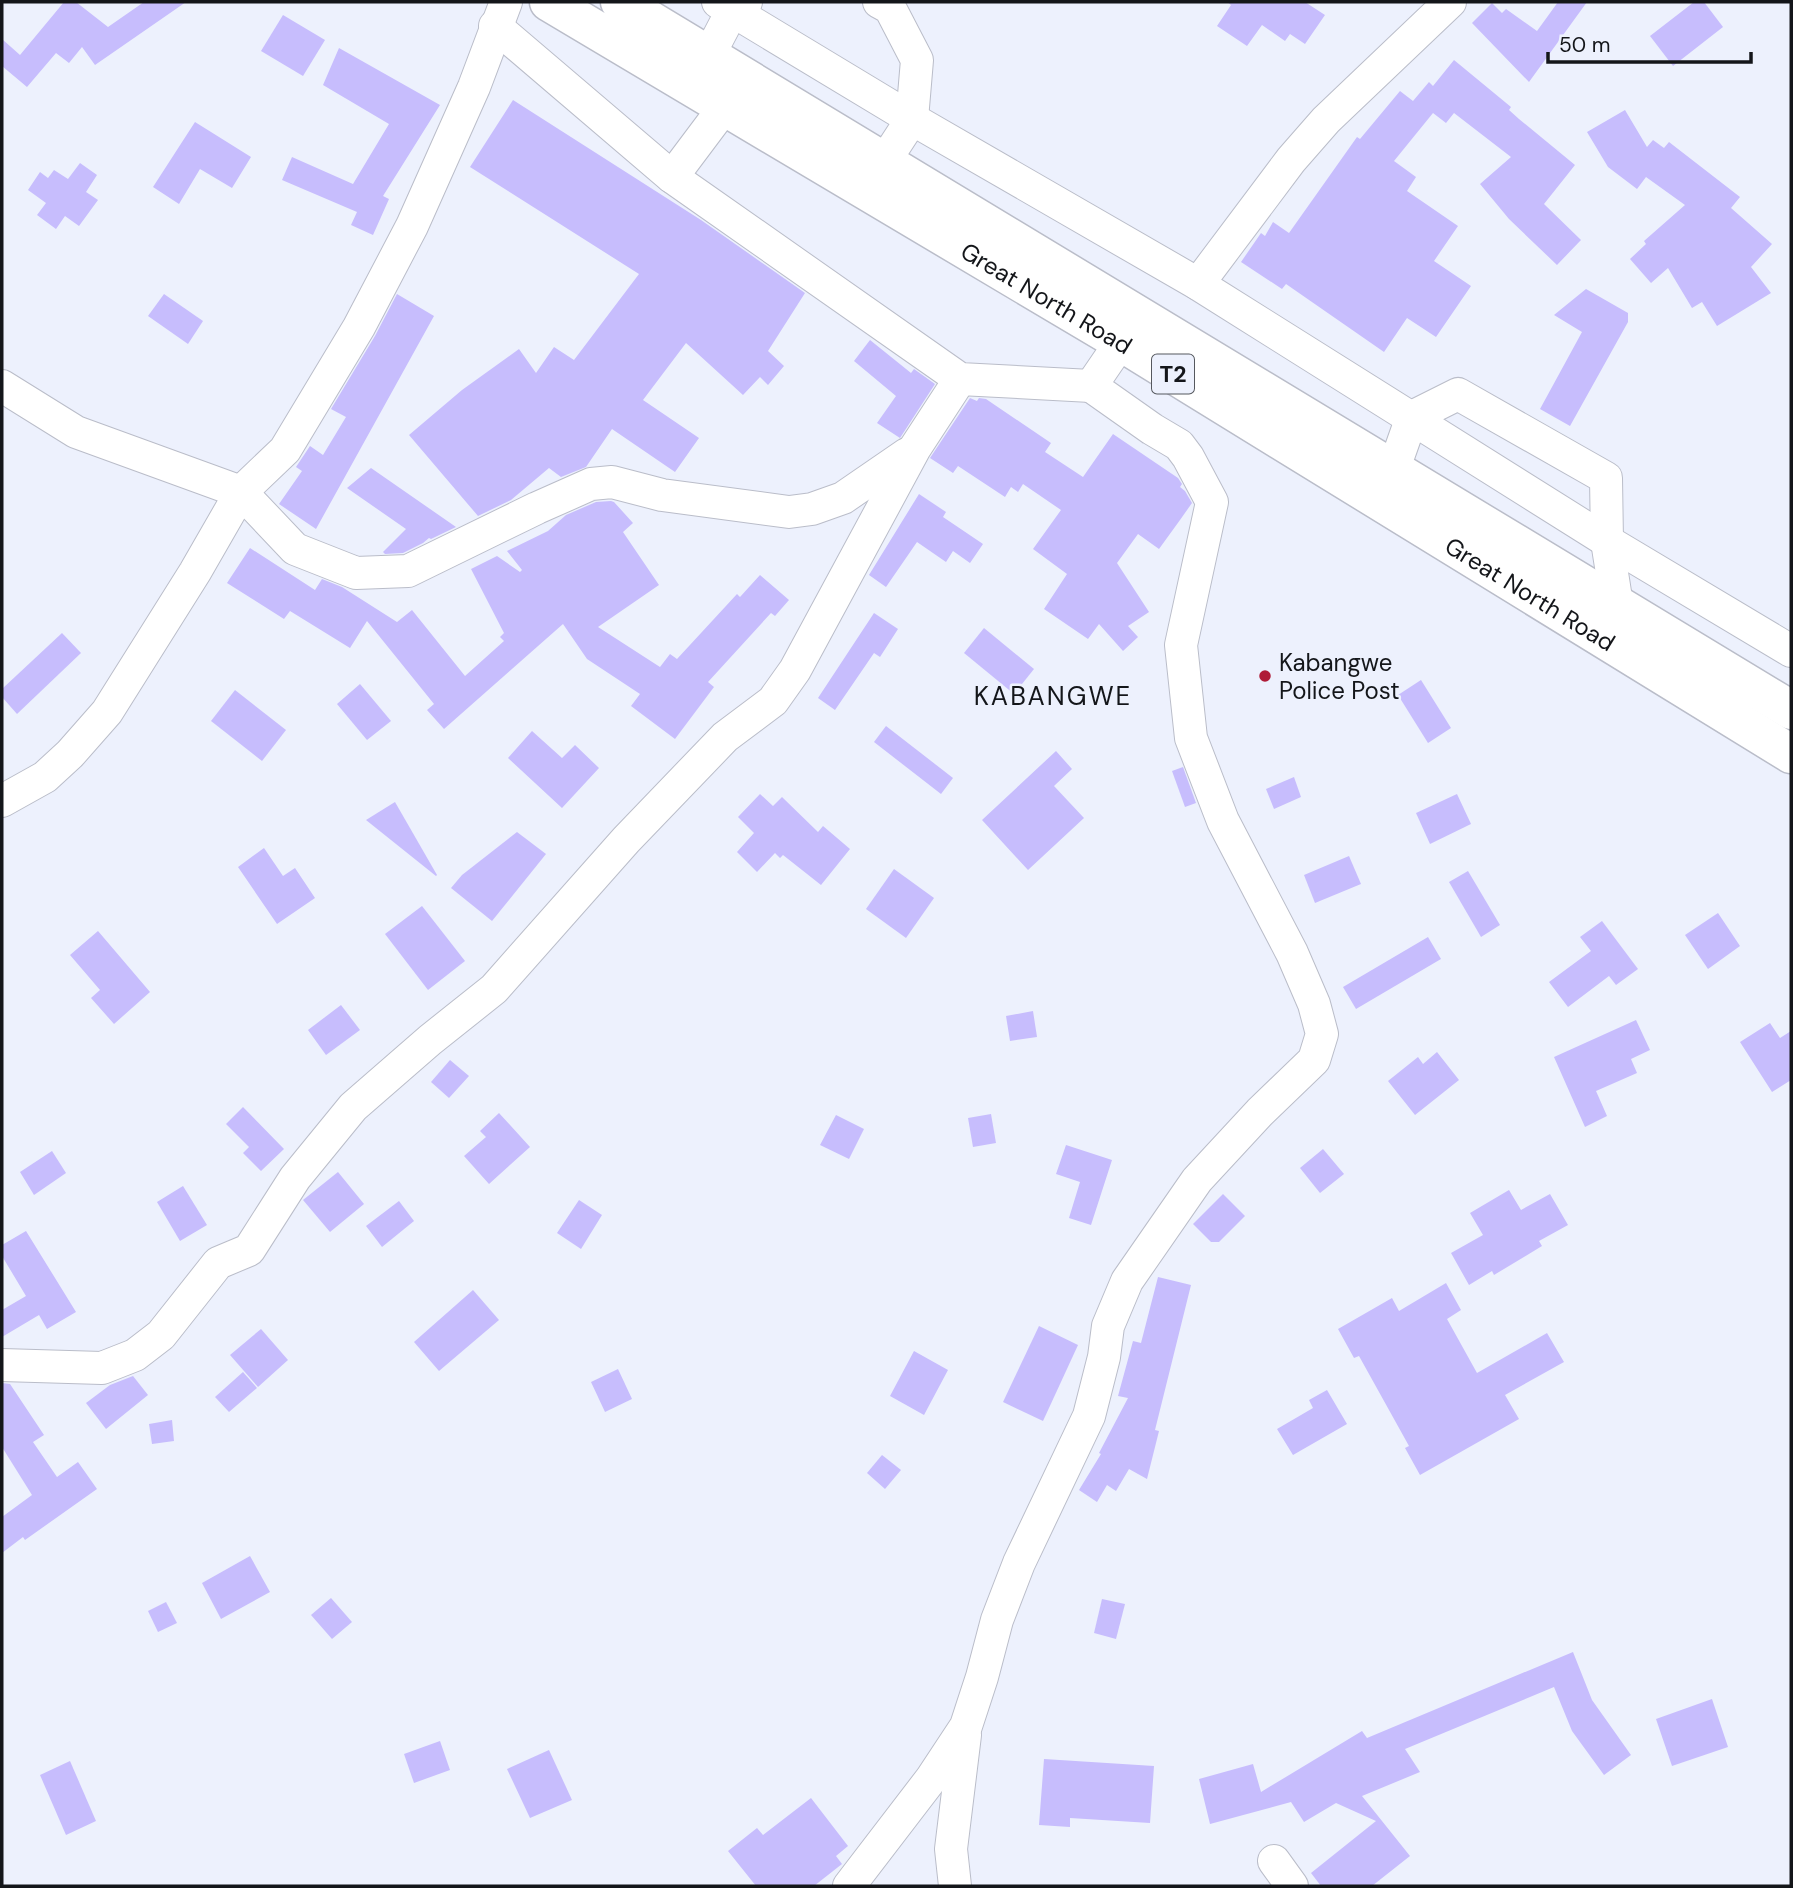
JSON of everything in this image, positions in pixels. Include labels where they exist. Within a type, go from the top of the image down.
[{"type":"main road","name":"Great North Road","points":[[549,2],[1121,342],[1791,754]]},
{"type":"main road","name":"Great North Road","points":[[620,2],[1791,710]]},
{"type":"street","points":[[878,2],[890,8],[917,60],[912,119],[884,162]]},
{"type":"street","points":[[1198,284],[1308,140],[1450,2]]},
{"type":"street","points":[[708,57],[732,5],[912,119],[1198,284],[1607,541],[1791,652]]},
{"type":"street","points":[[2,801],[45,777],[71,754],[107,712],[195,572],[241,492],[285,450],[359,327],[412,226],[474,87],[501,14],[672,177],[960,379],[1091,386],[1152,429],[1179,444],[1212,502],[1181,645],[1191,738],[1223,821],[1292,953],[1314,1004],[1322,1034],[1314,1060],[1260,1112],[1197,1180],[1127,1281],[1108,1326],[1104,1357],[1089,1416],[1019,1563],[997,1620],[966,1726],[951,1849],[954,1886]]},
{"type":"street","points":[[672,177],[726,105]]},
{"type":"street","points":[[1091,386],[1121,342]]},
{"type":"street","points":[[2,1364],[103,1368],[135,1355],[160,1335],[218,1263],[249,1250],[295,1178],[353,1107],[494,989],[626,840],[725,737],[773,701],[794,670],[915,448],[960,379]]},
{"type":"street","points":[[2,386],[76,432],[241,492],[295,549],[356,573],[408,571],[591,484],[612,482],[662,495],[789,512],[812,509],[843,498],[915,448]]},
{"type":"street","points":[[1393,471],[1412,417],[1458,394],[1606,478],[1607,541],[1617,605]]},
{"type":"street","points":[[849,1886],[931,1779],[966,1726]]},
{"type":"street","points":[[1274,1861],[1292,1886]]},
{"type":"building","points":[[64,2],[76,2],[108,27],[144,2],[186,2],[95,65],[82,47],[69,63],[56,53],[27,87],[2,66],[2,39],[20,55]]},
{"type":"building","points":[[1227,2],[1305,2],[1325,15],[1305,44],[1290,34],[1285,41],[1262,25],[1247,46],[1217,26],[1231,5]]},
{"type":"building","points":[[1558,2],[1587,2],[1529,82],[1472,23],[1492,3],[1502,13],[1506,9],[1537,31]]},
{"type":"building","points":[[1694,2],[1704,2],[1723,27],[1673,66],[1650,36]]},
{"type":"building","points":[[283,15],[325,40],[303,76],[261,51]]},
{"type":"building","points":[[339,48],[440,105],[383,196],[389,199],[373,235],[351,225],[357,212],[282,180],[292,157],[353,184],[389,124],[323,85]]},
{"type":"building","points":[[1454,60],[1575,165],[1544,204],[1581,240],[1557,265],[1509,219],[1480,184],[1511,157],[1454,113],[1446,123],[1433,113],[1394,161],[1416,177],[1407,191],[1458,226],[1434,261],[1471,286],[1436,337],[1407,318],[1384,352],[1286,284],[1282,289],[1241,262],[1261,233],[1265,236],[1273,222],[1289,233],[1357,137],[1360,139],[1400,91],[1413,101],[1429,82],[1433,86]]},
{"type":"building","points":[[513,100],[701,220],[805,293],[768,351],[784,366],[768,385],[760,377],[743,395],[686,343],[643,400],[699,438],[675,472],[612,429],[586,467],[561,477],[549,468],[511,500],[478,516],[409,435],[462,390],[519,349],[536,373],[554,347],[574,360],[639,274],[470,167]]},
{"type":"building","points":[[1625,110],[1647,147],[1653,140],[1664,148],[1669,142],[1740,197],[1731,208],[1772,244],[1751,267],[1771,293],[1717,326],[1702,302],[1692,308],[1668,268],[1651,283],[1630,259],[1646,244],[1644,241],[1685,205],[1646,177],[1637,189],[1608,167],[1587,132]]},
{"type":"building","points":[[195,122],[251,157],[232,188],[200,169],[179,204],[153,187]]},
{"type":"building","points":[[80,163],[97,175],[86,192],[98,200],[79,226],[65,216],[56,229],[37,215],[46,203],[28,190],[40,172],[48,178],[54,170],[68,179]]},
{"type":"building","points":[[1586,289],[1628,313],[1628,322],[1570,426],[1540,409],[1582,332],[1554,315]]},
{"type":"building","points":[[164,294],[203,321],[188,344],[148,316]]},
{"type":"building","points":[[397,294],[434,316],[316,529],[279,504],[302,471],[296,467],[310,446],[323,455],[346,417],[331,409]]},
{"type":"building","points":[[870,340],[911,373],[914,369],[935,384],[900,438],[877,423],[896,396],[854,361]]},
{"type":"building","points":[[970,398],[977,401],[979,398],[986,399],[1051,443],[1045,452],[1083,477],[1113,434],[1178,478],[1182,484],[1180,487],[1192,503],[1159,549],[1138,534],[1117,563],[1149,612],[1128,626],[1138,637],[1123,651],[1099,624],[1088,639],[1044,609],[1067,574],[1033,549],[1061,510],[1023,484],[1018,492],[1011,487],[1005,497],[958,466],[953,473],[930,458]]},
{"type":"building","points":[[371,468],[456,527],[403,553],[385,554],[383,552],[406,529],[347,488]]},
{"type":"building","points":[[919,494],[946,512],[943,517],[983,544],[970,563],[953,551],[946,562],[917,542],[886,587],[869,575]]},
{"type":"building","points":[[611,501],[633,523],[623,532],[659,585],[598,627],[660,667],[670,654],[677,659],[737,594],[740,597],[760,575],[789,600],[775,616],[771,613],[708,682],[714,687],[675,739],[631,706],[640,694],[587,659],[563,624],[444,729],[427,710],[434,704],[367,621],[350,648],[290,611],[284,619],[227,583],[250,548],[315,590],[322,579],[342,587],[397,622],[412,610],[465,676],[504,641],[500,637],[504,633],[471,569],[497,556],[520,572],[522,570],[507,551],[548,531],[566,515],[596,502]]},
{"type":"building","points":[[874,613],[898,629],[880,657],[874,653],[835,710],[818,698]]},
{"type":"building","points":[[984,628],[1034,669],[1014,694],[964,653]]},
{"type":"building","points":[[62,633],[81,653],[17,714],[2,697],[2,689]]},
{"type":"building","points":[[1421,680],[1451,728],[1428,743],[1398,695]]},
{"type":"building","points":[[360,684],[391,721],[367,740],[337,704]]},
{"type":"building","points":[[235,690],[286,730],[262,761],[211,721]]},
{"type":"building","points":[[886,726],[953,778],[941,794],[874,742]]},
{"type":"building","points":[[532,731],[562,758],[575,745],[599,768],[562,808],[508,758]]},
{"type":"building","points":[[1056,751],[1072,769],[1054,786],[1084,818],[1028,870],[982,820]]},
{"type":"building","points":[[1183,767],[1196,803],[1185,807],[1172,771]]},
{"type":"building","points":[[1294,777],[1301,797],[1274,809],[1266,789]]},
{"type":"building","points":[[760,794],[773,806],[782,797],[818,832],[823,826],[850,849],[821,885],[783,855],[780,858],[775,853],[757,872],[737,852],[754,833],[738,817]]},
{"type":"building","points":[[1457,794],[1471,824],[1430,844],[1416,813]]},
{"type":"building","points":[[395,802],[437,875],[436,876],[366,820]]},
{"type":"building","points":[[517,832],[546,854],[492,921],[451,888],[462,875]]},
{"type":"building","points":[[264,848],[283,876],[295,868],[315,898],[277,924],[238,867]]},
{"type":"building","points":[[1349,856],[1361,884],[1315,903],[1304,875]]},
{"type":"building","points":[[894,869],[934,898],[906,938],[866,909]]},
{"type":"building","points":[[1468,871],[1500,925],[1481,937],[1449,882]]},
{"type":"building","points":[[422,906],[465,961],[428,990],[385,934]]},
{"type":"building","points":[[1718,913],[1740,946],[1708,969],[1685,935]]},
{"type":"building","points":[[1602,921],[1638,969],[1616,985],[1609,976],[1568,1007],[1549,982],[1591,951],[1580,937]]},
{"type":"building","points":[[98,931],[150,992],[114,1024],[91,998],[100,990],[70,955]]},
{"type":"building","points":[[1428,937],[1441,959],[1356,1009],[1343,987]]},
{"type":"building","points":[[341,1005],[360,1030],[326,1055],[308,1030]]},
{"type":"building","points":[[1033,1011],[1037,1037],[1010,1041],[1006,1016]]},
{"type":"building","points":[[1636,1020],[1650,1050],[1631,1059],[1637,1073],[1596,1091],[1607,1116],[1585,1127],[1554,1057]]},
{"type":"building","points":[[1770,1023],[1780,1038],[1791,1031],[1791,1080],[1772,1092],[1740,1042]]},
{"type":"building","points":[[1437,1052],[1459,1080],[1415,1115],[1388,1081],[1418,1057],[1423,1064]]},
{"type":"building","points":[[450,1060],[469,1076],[449,1098],[431,1082]]},
{"type":"building","points":[[243,1107],[284,1149],[261,1171],[243,1153],[249,1147],[226,1124]]},
{"type":"building","points":[[499,1113],[530,1147],[489,1184],[464,1156],[486,1137],[480,1131]]},
{"type":"building","points":[[991,1114],[996,1143],[973,1147],[968,1118]]},
{"type":"building","points":[[836,1115],[864,1129],[849,1159],[820,1145]]},
{"type":"building","points":[[1066,1145],[1112,1160],[1091,1225],[1069,1218],[1080,1182],[1056,1174]]},
{"type":"building","points":[[1323,1149],[1344,1174],[1320,1193],[1300,1168]]},
{"type":"building","points":[[52,1151],[66,1173],[34,1195],[20,1172]]},
{"type":"building","points":[[338,1172],[364,1204],[330,1232],[303,1200]]},
{"type":"building","points":[[183,1186],[207,1225],[180,1241],[157,1202]]},
{"type":"building","points":[[1509,1190],[1521,1210],[1550,1194],[1568,1225],[1539,1241],[1542,1246],[1494,1275],[1492,1271],[1469,1285],[1451,1253],[1483,1235],[1470,1213]]},
{"type":"building","points":[[1223,1194],[1245,1216],[1219,1242],[1211,1242],[1193,1224]]},
{"type":"building","points":[[579,1200],[602,1215],[581,1249],[557,1233]]},
{"type":"building","points":[[399,1201],[414,1221],[382,1247],[366,1226]]},
{"type":"building","points":[[26,1231],[76,1312],[47,1329],[39,1315],[2,1337],[2,1310],[26,1296],[2,1256],[2,1245]]},
{"type":"building","points":[[1158,1277],[1191,1285],[1155,1430],[1159,1431],[1147,1479],[1129,1469],[1116,1491],[1107,1485],[1097,1502],[1079,1490],[1101,1454],[1099,1453],[1128,1398],[1118,1396],[1133,1341],[1141,1343]]},
{"type":"building","points":[[1446,1283],[1461,1310],[1447,1319],[1477,1373],[1547,1333],[1564,1362],[1505,1395],[1519,1419],[1420,1475],[1405,1448],[1409,1446],[1359,1356],[1354,1358],[1338,1329],[1392,1298],[1399,1311]]},
{"type":"building","points":[[473,1290],[499,1320],[439,1371],[414,1342]]},
{"type":"building","points":[[1039,1326],[1078,1345],[1043,1421],[1003,1402]]},
{"type":"building","points":[[261,1329],[288,1360],[258,1387],[230,1355]]},
{"type":"building","points":[[914,1351],[948,1370],[924,1415],[890,1396]]},
{"type":"building","points":[[618,1369],[632,1399],[605,1412],[591,1382]]},
{"type":"building","points":[[243,1372],[257,1388],[229,1412],[215,1397]]},
{"type":"building","points":[[133,1376],[148,1395],[106,1429],[86,1403],[110,1385]]},
{"type":"building","points":[[2,1383],[10,1384],[44,1435],[33,1442],[57,1477],[78,1462],[97,1489],[2,1553],[2,1517],[32,1495],[2,1447]]},
{"type":"building","points":[[1327,1390],[1347,1424],[1293,1455],[1277,1429],[1313,1408],[1309,1400]]},
{"type":"building","points":[[172,1420],[174,1441],[152,1444],[149,1424]]},
{"type":"building","points":[[882,1455],[901,1470],[885,1489],[867,1473]]},
{"type":"building","points":[[250,1556],[270,1592],[221,1619],[202,1583]]},
{"type":"building","points":[[331,1598],[352,1622],[332,1639],[311,1615]]},
{"type":"building","points":[[1102,1599],[1125,1604],[1116,1639],[1094,1633]]},
{"type":"building","points":[[166,1602],[177,1623],[158,1632],[148,1611]]},
{"type":"building","points":[[1573,1652],[1592,1700],[1631,1755],[1604,1775],[1572,1731],[1554,1687],[1405,1749],[1420,1772],[1362,1796],[1410,1856],[1372,1886],[1321,1886],[1311,1873],[1376,1821],[1336,1803],[1304,1822],[1291,1802],[1210,1824],[1199,1779],[1253,1764],[1261,1792],[1362,1731],[1367,1738]]},
{"type":"building","points":[[1712,1699],[1728,1747],[1672,1766],[1656,1719]]},
{"type":"building","points":[[440,1741],[450,1770],[414,1783],[404,1754]]},
{"type":"building","points":[[549,1750],[572,1800],[530,1818],[507,1769]]},
{"type":"building","points":[[1044,1759],[1154,1766],[1150,1823],[1070,1818],[1070,1827],[1039,1825]]},
{"type":"building","points":[[70,1761],[96,1821],[66,1835],[40,1775]]},
{"type":"building","points":[[811,1798],[848,1846],[836,1856],[842,1864],[814,1886],[756,1886],[728,1851],[757,1828],[763,1835]]},
{"type":"place","name":"Kabangwe Police Post","points":[[1265,676]]},
{"type":"district","name":"KABANGWE","points":[[1053,696]]}]
